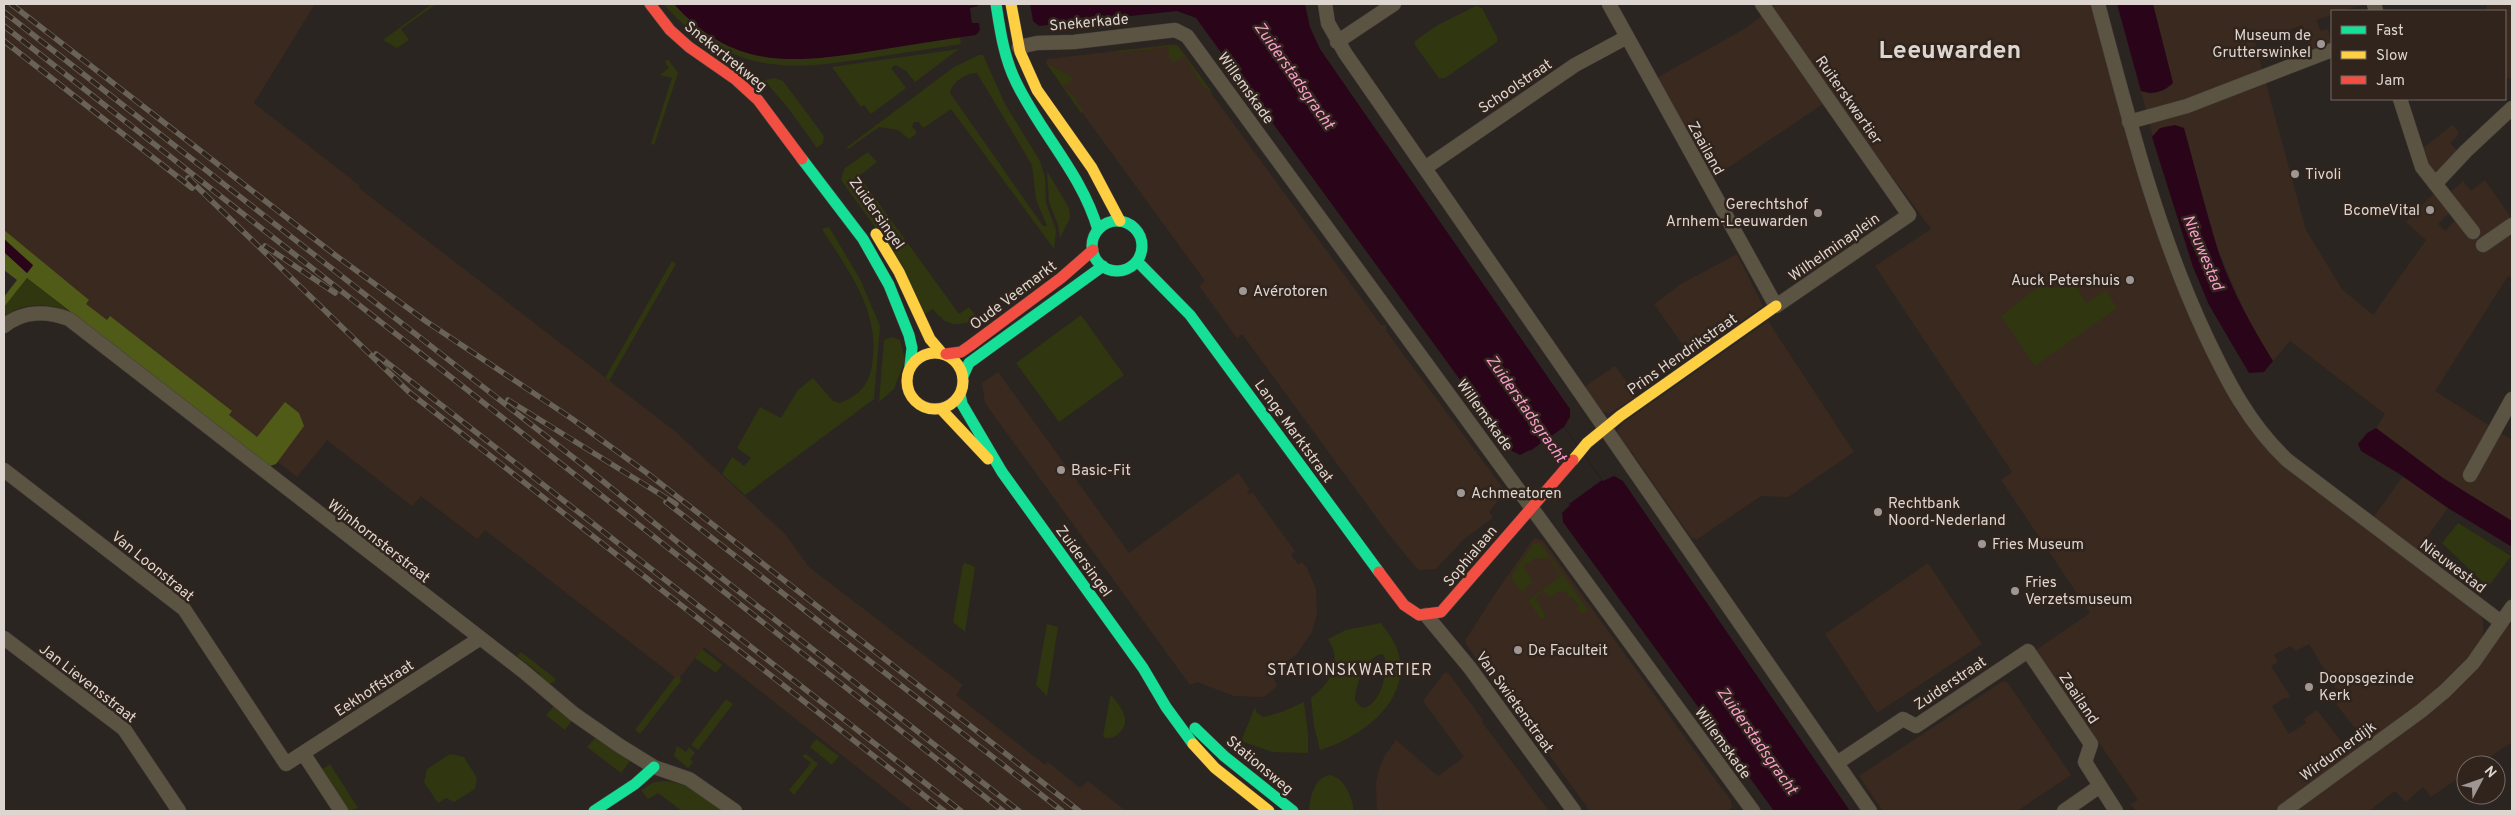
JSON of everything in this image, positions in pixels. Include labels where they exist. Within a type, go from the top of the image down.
[{"type":"main road","name":"Snekertrekweg","points":[[650,4],[670,30],[689,47],[735,79],[758,100],[819,179]]},
{"type":"main road","name":"Snekertrekweg","points":[[658,4],[682,28],[722,55]]},
{"type":"main road","points":[[996,4],[1006,55],[1015,82],[1089,198],[1098,230]]},
{"type":"main road","points":[[1011,4],[1019,47],[1037,90],[1092,168],[1120,221]]},
{"type":"main road","name":"Zuidersingel","points":[[819,179],[863,239],[889,285],[909,336],[912,348],[910,366]]},
{"type":"main road","points":[[1120,221],[1130,224],[1137,232],[1141,241],[1141,252],[1137,261],[1130,267],[1112,270],[1103,266],[1096,259],[1092,250],[1093,240],[1098,230],[1111,222],[1120,221]]},
{"type":"main road","name":"Zuidersingel","points":[[868,223],[892,258],[930,339],[943,353]]},
{"type":"main road","name":"Oude Veemarkt","points":[[943,353],[961,352],[1061,278],[1092,250]]},
{"type":"main road","name":"Lange Marktstraat","points":[[1137,261],[1190,315],[1404,605],[1419,615],[1426,615]]},
{"type":"main road","name":"Oude Veemarkt","points":[[963,376],[969,363],[1103,266]]},
{"type":"main road","name":"Prins Hendrikstraat","points":[[1553,482],[1581,450],[1605,428],[1776,306]]},
{"type":"main road","points":[[943,353],[954,359],[963,376],[960,394],[955,401],[941,408],[925,408],[912,398],[906,382],[910,366],[923,354],[943,353]]},
{"type":"main road","name":"Zuidersingel","points":[[960,394],[962,404],[1002,472],[1143,668],[1208,741]]},
{"type":"main road","name":"Zuidersingel","points":[[941,408],[1002,472]]},
{"type":"main road","name":"Sophialaan","points":[[1426,615],[1441,612],[1449,604],[1553,482]]},
{"type":"main road","name":"Zuidersingel","points":[[1143,668],[1154,690],[1199,750]]},
{"type":"main road","name":"Stationsweg","points":[[1208,741],[1293,811]]},
{"type":"main road","name":"Stationsweg","points":[[1199,750],[1215,767],[1269,811]]},
{"type":"main road","points":[[594,811],[635,784],[654,767]]},
{"type":"street","points":[[1325,4],[1328,23],[1337,42],[1870,811]]},
{"type":"street","points":[[1337,42],[1394,4]]},
{"type":"street","name":"Zaailand","points":[[1609,4],[1776,306]]},
{"type":"street","name":"Ruiterskwartier","points":[[1762,4],[1910,215]]},
{"type":"street","name":"Nieuwestad","points":[[2098,4],[2129,122],[2173,259],[2195,312],[2232,389],[2266,439],[2501,622]]},
{"type":"street","name":"Snekerkade","points":[[1019,47],[1037,43],[1074,42],[1175,30],[1183,32],[1190,39]]},
{"type":"street","name":"Schoolstraat","points":[[1425,168],[1575,65],[1627,37]]},
{"type":"street","name":"Willemskade","points":[[1190,39],[1752,811]]},
{"type":"street","points":[[2129,122],[2192,103],[2331,50]]},
{"type":"street","points":[[2400,100],[2422,167],[2473,232]]},
{"type":"street","points":[[2435,184],[2466,151],[2512,108]]},
{"type":"street","name":"Wilhelminaplein","points":[[1776,306],[1910,215]]},
{"type":"street","points":[[2483,245],[2512,225]]},
{"type":"street","name":"Wijnhornsterstraat","points":[[4,326],[17,318],[36,313],[56,314],[69,319],[479,639],[523,671],[574,714],[654,767],[689,779],[735,811]]},
{"type":"street","points":[[2470,475],[2512,399]]},
{"type":"street","name":"Van Loonstraat","points":[[4,470],[184,609],[286,764]]},
{"type":"street","name":"Wirdumerdijk","points":[[2284,811],[2421,711],[2444,691],[2473,662],[2501,622],[2512,610]]},
{"type":"street","name":"Van Swietenstraat","points":[[1426,615],[1470,668],[1574,811]]},
{"type":"street","name":"Jan Lievensstraat","points":[[4,638],[124,729],[179,811]]},
{"type":"street","name":"Eekhoffstraat","points":[[286,764],[479,639]]},
{"type":"street","name":"Zaailand","points":[[2007,665],[2028,652],[2091,744],[2085,762],[2116,811]]},
{"type":"street","name":"Zuiderstraat","points":[[1837,763],[1903,719],[1916,726],[2007,665]]},
{"type":"street","points":[[304,753],[341,811]]},
{"type":"street","points":[[2064,811],[2100,786]]},
{"type":"shaded area","points":[[4,4],[315,4],[254,103],[360,186],[359,188],[364,192],[676,432],[785,534],[809,567],[963,685],[956,695],[1045,765],[1048,762],[1080,788],[1088,781],[1126,811],[913,811],[704,647],[680,677],[675,677],[485,530],[477,539],[421,496],[412,506],[327,440],[297,477],[30,270],[20,252],[4,239]]},
{"type":"shaded area","points":[[1771,4],[2091,4],[2130,149],[2157,234],[2185,306],[2236,410],[2252,432],[2273,455],[2479,613],[2483,621],[2483,635],[2480,643],[2467,661],[2424,701],[2274,811],[2136,811],[2131,804],[2138,800],[2036,650],[2090,613],[2001,480],[2012,472],[1875,266],[1931,229],[1879,159]],"holes":[[[2309,644],[2342,699],[2336,704],[2359,733],[2344,745],[2317,710],[2304,719],[2306,723],[2289,734],[2272,706],[2290,696],[2271,666],[2278,662],[2274,655],[2290,646],[2296,651]]]},
{"type":"shaded area","points":[[2153,4],[2365,4],[2345,10],[2331,10],[2331,15],[2316,20],[2321,31],[2328,29],[2331,46],[2313,53],[2302,25],[2255,43],[2306,230],[2342,289],[2373,315],[2426,240],[2406,222],[2435,192],[2451,211],[2438,224],[2445,231],[2457,219],[2475,240],[2479,236],[2447,195],[2463,181],[2471,191],[2485,180],[2512,219],[2512,234],[2510,236],[2512,239],[2512,278],[2508,276],[2435,391],[2512,440],[2512,521],[2443,478],[2376,428],[2385,414],[2290,341],[2273,361],[2250,324],[2217,248],[2184,129],[2160,128],[2153,136],[2141,91],[2150,94],[2165,90],[2173,83]]},
{"type":"shaded area","points":[[2487,4],[2512,4],[2512,78],[2506,78],[2506,10],[2486,10]]},
{"type":"shaded area","points":[[1762,16],[1823,104],[1711,179],[1655,79],[1744,29]]},
{"type":"shaded area","points":[[1175,44],[1381,325],[1386,325],[1386,331],[1506,492],[1489,511],[1493,518],[1464,539],[1436,569],[1418,570],[1387,532],[1242,334],[1237,338],[1199,286],[1205,281],[1046,63],[1048,59]]},
{"type":"shaded area","points":[[2452,125],[2458,131],[2458,135],[2450,143],[2459,153],[2436,178],[2421,150]]},
{"type":"shaded area","points":[[1737,254],[1763,306],[1691,357],[1654,304],[1681,284]]},
{"type":"shaded area","points":[[1768,321],[1854,452],[1788,497],[1761,496],[1696,540],[1694,537],[1692,539],[1631,451],[1627,453],[1617,431],[1623,423]]},
{"type":"shaded area","points":[[1615,366],[1637,396],[1610,413],[1603,412],[1583,388]]},
{"type":"shaded area","points":[[998,372],[1129,553],[1238,473],[1250,489],[1247,492],[1249,495],[1252,492],[1295,551],[1291,555],[1298,564],[1302,562],[1307,568],[1316,589],[1317,613],[1312,632],[1297,654],[1271,673],[1277,686],[1264,697],[1234,696],[1197,682],[1190,685],[985,403],[982,383]]},
{"type":"shaded area","points":[[2403,476],[2448,508],[2417,551],[2373,518]]},
{"type":"shaded area","points":[[1536,538],[1543,541],[1731,801],[1732,807],[1728,811],[1590,811],[1501,689],[1498,690],[1466,644],[1466,639],[1495,594]]},
{"type":"shaded area","points":[[1928,563],[1982,644],[1877,713],[1825,634]]},
{"type":"shaded area","points":[[2512,624],[2512,742],[2493,755],[2456,755],[2456,780],[2431,797],[2423,787],[2406,802],[2395,791],[2369,811],[2294,811],[2417,721],[2505,628]]},
{"type":"shaded area","points":[[1445,672],[1449,674],[1483,720],[1482,722],[1549,811],[1377,811],[1376,784],[1378,772],[1384,757],[1396,740],[1438,776],[1464,757],[1423,701]]},
{"type":"shaded area","points":[[2003,681],[2008,683],[2071,775],[2017,811],[1883,811],[1859,776]]},
{"type":"green space","points":[[432,4],[436,4],[401,29],[409,40],[397,48],[383,40]]},
{"type":"green space","points":[[663,4],[674,4],[695,24],[716,39],[737,49],[781,58],[831,57],[960,37],[961,44],[817,65],[800,66],[765,63],[731,53],[730,55],[687,28]]},
{"type":"green space","points":[[1476,6],[1482,8],[1497,37],[1497,42],[1445,78],[1439,78],[1415,45],[1415,41],[1436,26]]},
{"type":"green space","points":[[1177,45],[1214,95],[1203,86],[1184,56],[1173,63],[1169,58],[1168,47],[1116,53],[1116,51]]},
{"type":"green space","points":[[959,49],[915,82],[906,71],[896,65],[891,68],[906,88],[871,114],[864,105],[861,107],[832,67]]},
{"type":"green space","points":[[979,55],[983,55],[1005,104],[1040,161],[1045,177],[1046,203],[1056,230],[1054,249],[951,109],[925,127],[922,127],[919,122],[914,122],[912,127],[916,134],[909,139],[898,130],[879,127],[848,149],[847,147],[954,67]],"holes":[[[977,73],[1032,165],[1036,199],[1047,226],[1043,226],[950,93],[951,89],[960,79]]]},
{"type":"green space","points":[[668,59],[678,73],[654,145],[651,144],[672,78],[660,75],[669,68],[665,62]]},
{"type":"green space","points":[[1046,63],[1074,78],[1064,86],[1075,98],[1083,112],[1081,113]]},
{"type":"green space","points":[[775,78],[783,81],[824,136],[823,143],[817,148],[789,109],[764,80]]},
{"type":"green space","points":[[868,152],[877,162],[859,176],[959,314],[969,307],[979,320],[953,324],[943,320],[933,309],[925,314],[878,231],[841,180],[844,169]]},
{"type":"green space","points":[[1047,171],[1069,208],[1070,218],[1060,238],[1058,225],[1049,202]]},
{"type":"green space","points":[[829,227],[860,279],[880,326],[874,399],[745,495],[722,474],[732,457],[744,466],[751,458],[737,448],[760,407],[781,418],[798,390],[813,378],[833,401],[840,403],[860,391],[868,380],[873,357],[871,322],[859,290],[822,229]]},
{"type":"green space","points":[[4,230],[89,300],[86,304],[107,320],[110,316],[232,411],[229,415],[257,437],[285,402],[299,413],[304,426],[276,464],[270,466],[27,278],[4,307],[4,297],[17,280],[4,270],[4,252],[27,273],[33,266],[4,239]]},
{"type":"green space","points":[[672,261],[676,264],[609,381],[605,378]]},
{"type":"green space","points":[[27,278],[75,316],[57,308],[39,305],[20,308],[4,317],[4,307]]},
{"type":"green space","points":[[2073,281],[2086,303],[2106,290],[2117,308],[2035,366],[2001,316],[2042,284],[2044,286],[2050,282],[2055,289],[2060,285],[2063,289]]},
{"type":"green space","points":[[1081,315],[1124,375],[1059,422],[1016,363]]},
{"type":"green space","points":[[892,337],[900,340],[905,360],[894,389],[879,402],[884,340]]},
{"type":"green space","points":[[2458,523],[2511,556],[2488,587],[2442,543]]},
{"type":"green space","points":[[1534,543],[1541,544],[1588,610],[1582,614],[1577,608],[1579,606],[1566,592],[1559,591],[1550,597],[1544,591],[1535,598],[1546,616],[1541,619],[1528,601],[1561,576],[1548,557],[1544,559],[1535,558],[1524,566],[1533,582],[1522,592],[1511,577]]},
{"type":"green space","points":[[963,564],[975,567],[965,632],[953,622]]},
{"type":"green space","points":[[1381,623],[1397,650],[1400,661],[1400,677],[1395,692],[1387,706],[1376,718],[1349,738],[1320,750],[1314,726],[1311,698],[1325,685],[1333,671],[1335,656],[1328,639],[1346,630]],"holes":[[[1381,654],[1384,655],[1386,669],[1382,687],[1374,701],[1362,708],[1355,701],[1359,680],[1370,661]]]},
{"type":"green space","points":[[1047,624],[1058,627],[1047,696],[1036,685]]},
{"type":"green space","points":[[702,649],[722,665],[716,673],[695,658]]},
{"type":"green space","points":[[521,652],[556,679],[554,682],[548,684],[541,680],[540,674],[517,656]]},
{"type":"green space","points":[[675,677],[680,677],[681,681],[640,734],[635,730]]},
{"type":"green space","points":[[1112,696],[1124,715],[1125,725],[1118,734],[1108,738],[1103,737],[1110,697]]},
{"type":"green space","points":[[726,699],[733,704],[698,750],[691,745]]},
{"type":"green space","points":[[1304,702],[1308,753],[1272,752],[1241,741],[1255,707],[1256,712],[1263,717],[1282,712]]},
{"type":"green space","points":[[554,706],[572,720],[565,730],[546,715]]},
{"type":"green space","points":[[595,738],[630,761],[621,773],[587,747]]},
{"type":"green space","points":[[816,739],[839,756],[832,765],[810,747]]},
{"type":"green space","points":[[677,746],[686,752],[689,747],[695,753],[690,759],[693,762],[688,768],[674,756]]},
{"type":"green space","points":[[450,754],[464,757],[477,778],[475,789],[454,802],[446,798],[438,803],[424,782],[427,769]]},
{"type":"green space","points":[[806,754],[818,764],[794,795],[789,790],[811,763],[802,756]]},
{"type":"green space","points":[[316,759],[323,769],[330,764],[358,808],[348,811]]},
{"type":"green space","points":[[1330,775],[1344,784],[1352,800],[1354,811],[1309,811],[1314,789],[1320,780]]},
{"type":"green space","points":[[663,781],[688,787],[724,811],[682,811],[658,793],[648,799],[641,790],[654,782]]},
{"type":"water","points":[[674,4],[978,4],[978,6],[970,8],[972,23],[979,23],[980,30],[976,35],[866,52],[811,59],[786,59],[762,56],[739,50],[717,40],[696,25]]},
{"type":"water","name":"Zuiderstadsgracht","points":[[1030,4],[1305,4],[1310,27],[1320,49],[1570,409],[1570,417],[1564,427],[1603,481],[1614,476],[1623,481],[1850,811],[1774,811],[1563,522],[1562,513],[1570,505],[1530,450],[1520,455],[1512,451],[1196,18],[1177,11],[1039,26],[1033,21]]},
{"type":"water","points":[[2117,4],[2153,4],[2173,83],[2166,89],[2154,93],[2141,91]]},
{"type":"water","points":[[2175,125],[2184,128],[2213,232],[2228,277],[2249,320],[2273,361],[2264,372],[2249,373],[2209,305],[2193,267],[2152,137],[2160,128]]},
{"type":"water","points":[[4,239],[33,265],[27,273],[4,252]]},
{"type":"water","points":[[2376,428],[2443,478],[2512,521],[2512,547],[2361,451],[2358,444],[2367,433]]},
{"type":"pier","points":[[1564,427],[1602,480],[1569,504],[1530,451]]},
{"type":"railway","points":[[11,4],[335,255],[427,322],[571,418],[647,473],[1079,811]]},
{"type":"railway","points":[[4,12],[588,469],[723,579],[1019,811]]},
{"type":"railway","points":[[4,26],[1003,811]]},
{"type":"railway","points":[[4,41],[192,188]]},
{"type":"railway","points":[[188,178],[410,393],[944,811]]},
{"type":"railway","points":[[265,246],[335,293]]},
{"type":"railway","points":[[376,354],[961,811]]},
{"type":"railway","points":[[508,400],[676,504]]},
{"type":"railway","points":[[666,502],[1062,811]]},
{"type":"traffic: fast","points":[[996,4],[1005,54],[1016,82],[1037,119],[1072,172],[1091,210],[1098,230]]},
{"type":"traffic: fast","points":[[802,159],[863,239],[889,285],[909,335],[912,348],[910,366]]},
{"type":"traffic: fast","points":[[1117,221],[1126,223],[1137,232],[1142,246],[1140,255],[1131,266],[1117,271],[1108,269],[1097,260],[1092,246],[1094,237],[1103,226],[1117,221]]},
{"type":"traffic: fast","points":[[1137,261],[1190,315],[1379,572]]},
{"type":"traffic: fast","points":[[963,376],[969,363],[1103,266]]},
{"type":"traffic: fast","points":[[960,394],[962,404],[1002,472],[1143,668],[1166,707],[1193,744]]},
{"type":"traffic: fast","points":[[1195,728],[1224,756],[1293,811]]},
{"type":"traffic: fast","points":[[594,811],[635,784],[654,767]]},
{"type":"traffic: slow","points":[[1011,4],[1020,52],[1037,90],[1092,168],[1120,221]]},
{"type":"traffic: slow","points":[[876,234],[899,272],[930,339],[941,352]]},
{"type":"traffic: slow","points":[[1573,460],[1587,443],[1620,416],[1776,306]]},
{"type":"traffic: slow","points":[[929,353],[941,353],[951,357],[959,365],[963,381],[959,397],[951,405],[941,409],[929,409],[919,405],[911,397],[907,387],[907,375],[911,365],[919,357],[929,353]]},
{"type":"traffic: slow","points":[[941,409],[988,459]]},
{"type":"traffic: slow","points":[[1193,744],[1215,768],[1269,811]]},
{"type":"traffic: jam","points":[[650,4],[670,30],[689,47],[735,79],[758,100],[802,159]]},
{"type":"traffic: jam","points":[[946,354],[961,352],[971,345],[1061,278],[1093,250]]},
{"type":"traffic: jam","points":[[1379,572],[1404,605],[1419,615],[1441,612],[1573,460]]},
{"type":"place","name":"Museum de Grutterswinkel","points":[[2321,44]]},
{"type":"place","name":"Tivoli","points":[[2295,174]]},
{"type":"place","name":"BcomeVital","points":[[2430,210]]},
{"type":"place","name":"Gerechtshof Arnhem-Leeuwarden","points":[[1818,213]]},
{"type":"place","name":"Auck Petershuis","points":[[2130,280]]},
{"type":"place","name":"Avérotoren","points":[[1243,291]]},
{"type":"place","name":"Basic-Fit","points":[[1061,470]]},
{"type":"place","name":"Achmeatoren","points":[[1461,493]]},
{"type":"place","name":"Rechtbank Noord-Nederland","points":[[1878,512]]},
{"type":"place","name":"Fries Museum","points":[[1982,544]]},
{"type":"place","name":"Fries Verzetsmuseum","points":[[2015,591]]},
{"type":"place","name":"De Faculteit","points":[[1518,650]]},
{"type":"place","name":"Doopsgezinde Kerk","points":[[2309,687]]},
{"type":"district","name":"Leeuwarden","points":[[1950,49]]},
{"type":"district","name":"STATIONSKWARTIER","points":[[1350,669]]}]
